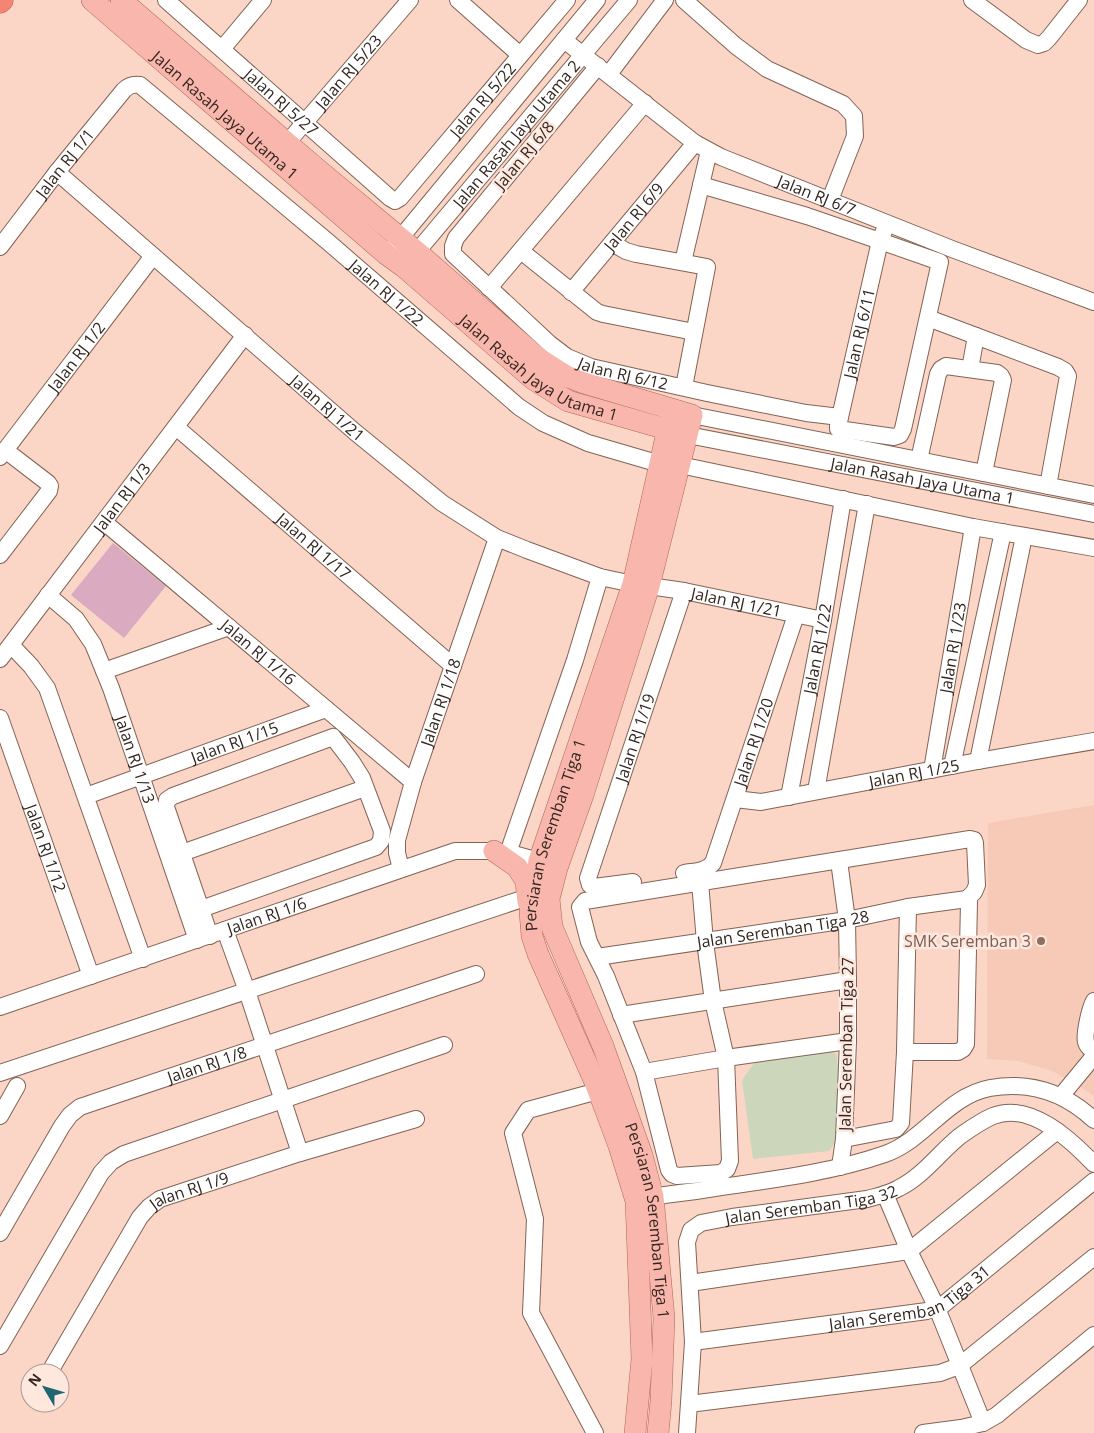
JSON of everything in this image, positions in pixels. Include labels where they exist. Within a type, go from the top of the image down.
[{"type":"main road","name":"Jalan Rasah Jaya Utama 1","points":[[92,0],[386,254],[411,259]]},
{"type":"main road","name":"Jalan Rasah Jaya Utama 1","points":[[121,0],[401,238],[411,259],[533,379],[568,401],[680,422]]},
{"type":"main road","name":"Persiaran Seremban Tiga 1","points":[[635,1433],[642,1359],[644,1199],[642,1155],[538,954],[532,936],[529,904],[548,864],[641,585],[680,422]]},
{"type":"main road","points":[[501,852],[517,867],[526,881],[529,904]]},
{"type":"main road","name":"Persiaran Seremban Tiga 1","points":[[548,864],[552,927],[603,1046],[608,1089]]},
{"type":"main road","name":"Persiaran Seremban Tiga 1","points":[[644,1199],[664,1318],[658,1433]]},
{"type":"street","name":"Jalan RJ 5/27","points":[[166,0],[390,198],[397,200]]},
{"type":"street","points":[[222,49],[263,0]]},
{"type":"street","name":"Jalan RJ 5/23","points":[[287,143],[410,0]]},
{"type":"street","points":[[458,0],[520,55]]},
{"type":"street","name":"Jalan RJ 5/22","points":[[397,200],[567,0]]},
{"type":"street","name":"Jalan Rasah Jaya Utama 2","points":[[386,254],[597,0]]},
{"type":"street","name":"Jalan Rasah Jaya Utama 2","points":[[411,259],[629,0]]},
{"type":"street","name":"Jalan RJ 6/8","points":[[453,246],[456,238],[665,0]]},
{"type":"street","points":[[684,0],[736,46],[768,69],[843,104],[854,116],[855,136],[830,200]]},
{"type":"street","points":[[972,0],[1026,40],[1038,45],[1044,43],[1049,38],[1079,0]]},
{"type":"street","name":"Jalan RJ 6/7","points":[[564,40],[702,147],[721,157],[952,249],[1094,302]]},
{"type":"street","name":"Jalan RJ 1/1","points":[[0,247],[57,172],[124,90],[128,86],[135,84]]},
{"type":"street","name":"Jalan RJ 1/22","points":[[135,84],[140,85],[200,134],[519,407],[543,422],[588,443],[670,464],[973,527],[1094,548]]},
{"type":"street","points":[[489,288],[645,103]]},
{"type":"street","points":[[683,262],[701,185],[702,147]]},
{"type":"street","name":"Jalan RJ 6/9","points":[[571,292],[612,243],[702,147]]},
{"type":"street","name":"Jalan RJ 1/21","points":[[57,172],[355,432],[442,503],[498,538],[600,577],[684,591],[824,620]]},
{"type":"street","points":[[701,185],[807,216],[940,262]]},
{"type":"street","name":"Jalan RJ 6/11","points":[[837,430],[880,241],[888,224]]},
{"type":"street","points":[[612,243],[636,254],[707,266],[684,388]]},
{"type":"street","name":"Jalan RJ 6/12","points":[[453,246],[453,254],[550,344],[568,357],[591,367],[806,413],[837,430]]},
{"type":"street","points":[[837,430],[894,437],[900,435],[903,429],[940,262],[947,258],[952,249]]},
{"type":"street","points":[[521,251],[590,308],[603,314],[694,332]]},
{"type":"street","name":"Jalan RJ 1/2","points":[[3,454],[153,256]]},
{"type":"street","points":[[928,318],[1065,371],[1068,376],[1048,486]]},
{"type":"street","name":"Jalan RJ 1/3","points":[[0,659],[245,335]]},
{"type":"street","points":[[970,369],[976,336]]},
{"type":"street","points":[[919,460],[938,374],[941,369],[946,366],[997,373],[1003,380],[984,473]]},
{"type":"street","name":"Jalan Rasah Jaya Utama 1","points":[[680,422],[837,430],[919,460],[1094,495]]},
{"type":"street","name":"Jalan Rasah Jaya Utama 1","points":[[680,422],[1094,514]]},
{"type":"street","name":"Jalan RJ 1/17","points":[[176,427],[454,666]]},
{"type":"street","points":[[0,555],[49,491],[50,486],[3,454]]},
{"type":"street","name":"Jalan RJ 1/22","points":[[789,796],[824,620],[843,499]]},
{"type":"street","name":"Jalan RJ 1/22","points":[[816,791],[867,504]]},
{"type":"street","name":"Jalan RJ 1/16","points":[[104,522],[413,782]]},
{"type":"street","name":"Jalan RJ 1/23","points":[[932,770],[973,527]]},
{"type":"street","name":"Jalan RJ 1/23","points":[[952,766],[1003,532]]},
{"type":"street","points":[[978,760],[1024,536]]},
{"type":"street","name":"Jalan RJ 1/18","points":[[401,869],[389,845],[397,840],[413,782],[498,538]]},
{"type":"street","points":[[501,852],[575,660],[600,577]]},
{"type":"street","name":"Jalan RJ 1/19","points":[[684,591],[588,878],[590,885],[598,887],[704,870],[709,867]]},
{"type":"street","name":"Jalan RJ 1/13","points":[[48,595],[76,620],[93,644],[141,777],[203,938]]},
{"type":"street","name":"Jalan RJ 1/20","points":[[709,867],[713,862],[735,799],[796,615]]},
{"type":"street","points":[[104,671],[229,627]]},
{"type":"street","points":[[11,645],[35,670],[47,688],[143,959]]},
{"type":"street","name":"Jalan RJ 1/15","points":[[86,796],[326,709]]},
{"type":"street","name":"Jalan RJ 1/12","points":[[0,718],[91,976]]},
{"type":"street","points":[[203,938],[201,908],[166,807],[167,800],[333,737],[347,727]]},
{"type":"street","points":[[201,908],[376,847],[389,845],[362,778],[333,737]]},
{"type":"street","name":"Jalan RJ 1/25","points":[[735,799],[761,802],[978,760],[1094,741]]},
{"type":"street","points":[[182,853],[366,788]]},
{"type":"street","points":[[700,882],[705,942],[713,1001],[726,1058],[730,1161],[727,1169],[721,1172],[677,1176],[672,1174],[669,1170],[644,1072],[597,957],[589,942],[580,907],[585,901],[700,882],[839,861],[970,839],[974,840],[977,885],[968,899],[970,902],[966,1044],[958,1052],[905,1052]]},
{"type":"street","name":"Jalan RJ 1/6","points":[[0,1007],[455,851],[501,852],[548,864]]},
{"type":"street","name":"Jalan Seremban Tiga 27","points":[[839,861],[847,920],[848,980],[848,1041],[844,1139],[840,1167]]},
{"type":"street","name":"Jalan Seremban Tiga 28","points":[[597,957],[847,920],[908,907],[968,899]]},
{"type":"street","points":[[0,1073],[247,990],[529,904]]},
{"type":"street","points":[[844,1139],[896,1129],[901,1123],[905,1052],[908,907]]},
{"type":"street","points":[[225,930],[247,990],[300,1153]]},
{"type":"street","name":"Jalan RJ 1/8","points":[[0,1233],[62,1126],[80,1107],[476,974]]},
{"type":"street","points":[[621,1014],[848,980]]},
{"type":"street","points":[[1094,1001],[1090,1009],[1086,1040],[1088,1046],[1094,1052]]},
{"type":"street","points":[[644,1072],[726,1058],[848,1041]]},
{"type":"street","points":[[0,1346],[101,1173],[111,1162],[124,1154],[444,1045]]},
{"type":"street","points":[[1061,1096],[1094,1056]]},
{"type":"street","points":[[0,1116],[17,1086]]},
{"type":"street","points":[[644,1199],[829,1170],[887,1154],[912,1141],[953,1105],[971,1094],[990,1088],[1030,1086],[1061,1096],[1094,1120]]},
{"type":"street","points":[[595,1433],[531,1313],[536,1219],[513,1134],[528,1110],[608,1089]]},
{"type":"street","name":"Jalan Seremban Tiga 32","points":[[688,1433],[693,1342],[687,1242],[691,1230],[701,1223],[732,1216],[866,1199],[899,1189],[912,1180],[960,1136],[993,1116],[1003,1114],[1027,1116],[1039,1120],[1071,1141],[1094,1164]]},
{"type":"street","name":"Jalan RJ 1/9","points":[[56,1363],[140,1216],[160,1199],[300,1153],[416,1119]]},
{"type":"street","points":[[690,1283],[909,1251],[1057,1131]]},
{"type":"street","name":"Jalan Seremban Tiga 31","points":[[693,1342],[936,1308],[944,1304],[1094,1181]]},
{"type":"street","points":[[885,1194],[936,1308],[983,1423]]},
{"type":"street","points":[[689,1404],[940,1373],[959,1366],[1094,1257]]},
{"type":"street","points":[[923,1433],[983,1423],[997,1415],[1094,1335]]},
{"type":"shaded area","name":"SMK Seremban 3","points":[[1094,805],[1094,1096],[1052,1071],[1018,1061],[987,1059],[988,823]]},
{"type":"green space","points":[[825,1047],[837,1055],[842,1133],[829,1151],[753,1159],[742,1080],[757,1059]]},
{"type":"building","points":[[113,543],[166,586],[124,638],[71,595]]},
{"type":"place","name":"SMK Seremban 3","points":[[1041,941]]}]
